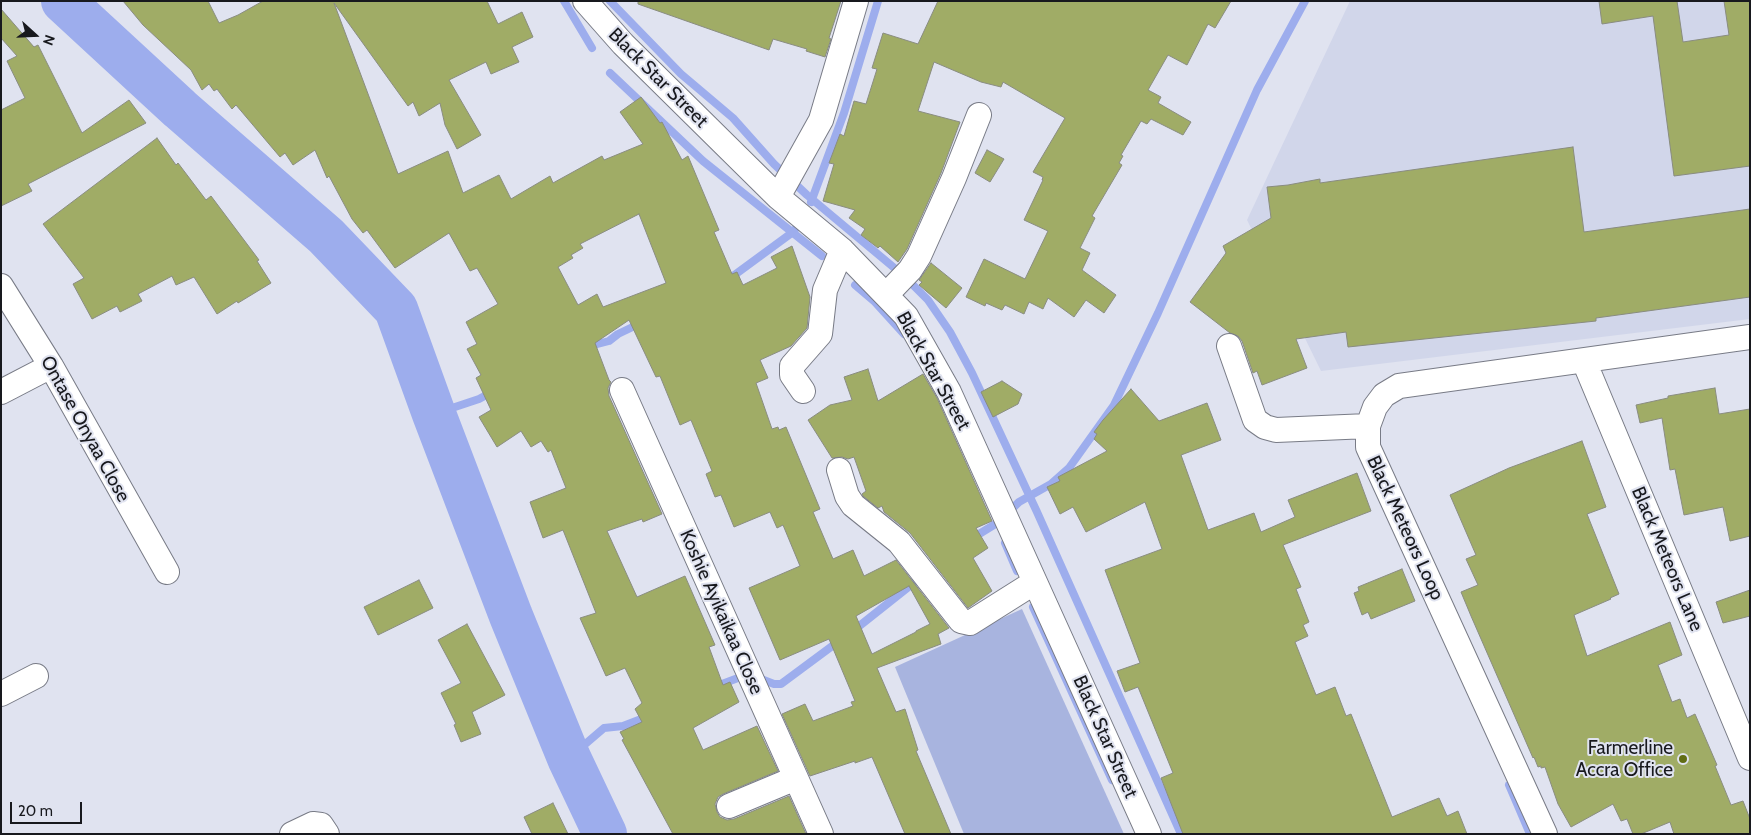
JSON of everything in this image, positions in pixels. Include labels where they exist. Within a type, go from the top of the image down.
[{"type":"street","name":"Black Star Street","points":[[585,1],[623,44],[778,197],[842,250],[906,316],[949,392],[1149,834]]},
{"type":"street","points":[[778,197],[821,120],[856,1]]},
{"type":"street","points":[[886,295],[910,270],[919,256],[954,178],[979,115]]},
{"type":"street","points":[[803,391],[792,375],[792,366],[820,334],[825,290],[842,250]]},
{"type":"street","name":"Ontase Onyaa Close","points":[[1,286],[51,366],[167,572]]},
{"type":"street","name":"Black Meteors Loop","points":[[1545,834],[1368,447],[1368,426],[1375,407],[1384,395],[1399,386],[1750,337]]},
{"type":"street","points":[[1229,346],[1255,420],[1265,427],[1276,430],[1368,426]]},
{"type":"street","name":"Black Meteors Lane","points":[[1584,361],[1750,758]]},
{"type":"street","points":[[1,392],[51,366]]},
{"type":"street","name":"Koshie Ayikaikaa Close","points":[[622,390],[821,834]]},
{"type":"street","points":[[839,470],[847,496],[853,506],[899,542],[961,621],[970,623],[1035,582]]},
{"type":"street","points":[[1,694],[36,676]]},
{"type":"street","points":[[729,806],[796,778]]},
{"type":"street","points":[[292,834],[313,824],[321,825],[327,834]]},
{"type":"shaded area","points":[[1350,1],[1750,1],[1750,319],[1321,371],[1247,220]]},
{"type":"shaded area","points":[[1022,609],[1124,834],[964,834],[895,667]]},
{"type":"building","points":[[123,1],[208,1],[219,23],[263,1],[487,1],[498,24],[522,12],[533,37],[512,47],[519,62],[491,74],[486,62],[449,80],[481,135],[457,149],[445,125],[440,103],[419,116],[413,102],[408,106],[334,3],[398,174],[448,151],[463,193],[499,175],[511,199],[550,176],[553,183],[602,156],[604,160],[643,144],[620,112],[641,97],[660,123],[662,122],[682,160],[688,156],[719,230],[714,232],[732,274],[737,272],[743,285],[777,268],[771,257],[792,246],[810,297],[807,328],[791,346],[760,360],[768,378],[756,383],[772,429],[778,427],[779,430],[786,427],[820,509],[813,512],[833,559],[853,550],[864,576],[896,560],[949,628],[938,634],[941,644],[877,668],[896,712],[905,709],[918,750],[916,751],[951,834],[905,834],[872,757],[810,776],[782,714],[805,704],[813,721],[853,706],[851,702],[855,701],[829,639],[780,660],[749,588],[800,566],[783,525],[777,528],[770,512],[734,527],[721,495],[715,497],[706,474],[712,471],[691,420],[680,425],[660,376],[656,377],[629,320],[595,343],[611,382],[608,388],[609,396],[662,514],[643,522],[642,519],[607,531],[637,597],[685,576],[715,645],[709,647],[723,685],[730,682],[739,702],[693,728],[703,750],[757,726],[778,771],[718,797],[715,804],[720,817],[727,820],[734,819],[789,796],[806,834],[673,834],[622,740],[624,739],[620,732],[642,722],[635,709],[642,703],[625,668],[606,676],[580,618],[596,613],[563,530],[543,538],[530,502],[566,488],[551,450],[548,452],[541,441],[531,447],[521,431],[497,447],[479,417],[491,410],[476,378],[481,375],[467,349],[477,344],[466,322],[498,304],[477,268],[470,271],[449,233],[395,268],[367,230],[363,233],[352,219],[329,176],[327,178],[315,150],[293,165],[285,153],[280,157],[236,105],[232,109],[217,89],[214,91],[209,84],[202,90],[191,70],[143,25]],"holes":[[[639,214],[666,283],[603,307],[597,294],[578,305],[558,267],[573,258],[571,255],[583,248],[580,244]],[[909,586],[930,624],[872,654],[856,616]]]},
{"type":"building","points":[[638,1],[841,1],[825,57],[806,51],[807,49],[773,39],[769,50],[638,4]]},
{"type":"building","points":[[938,1],[1231,1],[1215,28],[1208,24],[1187,65],[1168,55],[1148,90],[1161,97],[1158,103],[1191,122],[1183,135],[1151,119],[1147,124],[1141,121],[1121,155],[1123,156],[1119,163],[1122,165],[1092,216],[1095,218],[1080,248],[1090,253],[1082,270],[1116,295],[1104,313],[1086,300],[1074,317],[1048,298],[1043,309],[1029,302],[1024,314],[1005,305],[1002,310],[986,303],[985,306],[966,297],[984,259],[1025,279],[1048,231],[1024,220],[1043,180],[1043,177],[1033,172],[1065,118],[1003,82],[1001,87],[981,82],[934,62],[918,111],[960,122],[941,173],[907,249],[898,262],[880,246],[878,248],[861,235],[865,229],[849,218],[855,210],[823,201],[834,164],[829,163],[840,134],[844,136],[854,101],[866,104],[877,69],[872,68],[883,33],[918,44]]},
{"type":"building","points":[[1599,1],[1677,1],[1683,42],[1729,35],[1724,1],[1750,1],[1750,166],[1674,176],[1653,16],[1602,24]]},
{"type":"building","points":[[1,9],[34,47],[38,45],[82,133],[129,100],[146,123],[28,184],[32,191],[1,206],[1,110],[25,98],[7,61],[17,56],[1,38]]},
{"type":"building","points":[[157,138],[176,165],[178,163],[206,200],[211,196],[259,260],[257,261],[271,283],[217,314],[194,277],[176,285],[172,276],[138,294],[142,301],[120,312],[117,306],[92,319],[73,284],[84,278],[43,224]]},
{"type":"building","points":[[1573,147],[1584,232],[1750,209],[1750,297],[1596,318],[1596,321],[1348,347],[1346,332],[1296,339],[1307,368],[1262,385],[1257,371],[1253,373],[1242,341],[1238,336],[1230,333],[1190,302],[1226,253],[1223,246],[1271,218],[1267,187],[1320,179],[1320,183]]},
{"type":"building","points":[[987,150],[1004,159],[990,182],[975,173]]},
{"type":"building","points":[[931,263],[962,288],[946,308],[919,285],[922,282],[919,280]]},
{"type":"building","points":[[868,369],[878,401],[923,374],[937,398],[992,521],[976,528],[988,548],[973,558],[992,591],[968,608],[910,533],[884,512],[882,506],[878,508],[863,496],[862,494],[866,491],[854,457],[848,459],[842,457],[832,458],[808,420],[830,405],[852,400],[844,377]]},
{"type":"building","points":[[1002,381],[1022,394],[1018,404],[993,417],[981,392]]},
{"type":"building","points":[[1715,388],[1719,414],[1750,409],[1750,536],[1730,541],[1723,507],[1684,515],[1675,469],[1670,470],[1662,418],[1640,423],[1636,405],[1668,398],[1668,396]]},
{"type":"building","points":[[1131,389],[1159,421],[1207,403],[1221,440],[1181,455],[1208,530],[1254,513],[1261,532],[1295,517],[1288,500],[1357,473],[1371,511],[1283,545],[1301,587],[1296,589],[1309,622],[1303,625],[1308,636],[1295,642],[1316,695],[1335,687],[1346,716],[1351,714],[1392,817],[1439,798],[1447,816],[1458,811],[1467,834],[1183,834],[1161,778],[1173,773],[1138,687],[1125,692],[1117,671],[1140,663],[1105,570],[1162,549],[1145,502],[1086,532],[1073,507],[1060,514],[1047,487],[1060,481],[1058,477],[1107,451],[1094,439],[1097,434],[1094,432]]},
{"type":"building","points":[[1582,441],[1606,507],[1587,514],[1619,594],[1574,615],[1587,656],[1670,622],[1682,655],[1658,665],[1672,702],[1680,699],[1687,718],[1695,714],[1717,765],[1715,766],[1731,805],[1743,801],[1750,819],[1750,834],[1674,834],[1670,822],[1641,834],[1633,834],[1627,819],[1621,821],[1613,804],[1571,827],[1558,804],[1545,767],[1538,767],[1533,758],[1471,616],[1461,592],[1478,585],[1466,559],[1476,555],[1450,495],[1509,468]]},
{"type":"building","points":[[1402,569],[1415,601],[1371,619],[1368,612],[1362,615],[1354,593],[1359,591],[1358,587]]},
{"type":"building","points":[[419,580],[433,608],[378,635],[364,607]]},
{"type":"building","points":[[1750,590],[1750,616],[1723,623],[1716,602]]},
{"type":"building","points":[[467,624],[505,695],[472,712],[481,734],[461,742],[454,725],[456,724],[441,693],[461,683],[438,640]]},
{"type":"building","points":[[553,803],[568,834],[532,834],[524,817]]},
{"type":"waterway","points":[[63,1],[180,109],[326,236],[396,309],[511,616],[569,758],[605,834]]},
{"type":"waterway","points":[[564,1],[592,48]]},
{"type":"waterway","points":[[610,1],[681,74],[733,118],[774,164],[807,195],[904,276],[928,300],[950,332],[972,373],[1037,512],[1181,834]]},
{"type":"waterway","points":[[811,202],[844,113],[878,1]]},
{"type":"waterway","points":[[971,539],[997,523],[1019,502],[1051,484],[1069,468],[1114,405],[1158,313],[1257,90],[1305,1]]},
{"type":"waterway","points":[[610,73],[703,161],[822,256]]},
{"type":"waterway","points":[[729,279],[793,232],[797,227]]},
{"type":"waterway","points":[[855,285],[875,302],[904,334]]},
{"type":"waterway","points":[[586,347],[609,341],[618,334],[641,323]]},
{"type":"waterway","points":[[434,414],[479,399],[492,392]]},
{"type":"waterway","points":[[1005,543],[1017,571]]},
{"type":"waterway","points":[[853,631],[916,581]]},
{"type":"waterway","points":[[1033,607],[1112,780]]},
{"type":"waterway","points":[[756,677],[774,684],[781,684],[839,641]]},
{"type":"waterway","points":[[714,687],[746,675]]},
{"type":"waterway","points":[[569,758],[604,728],[623,726],[649,716]]},
{"type":"waterway","points":[[1509,785],[1530,834]]},
{"type":"place","name":"Farmerline Accra Office","points":[[1683,759]]}]
